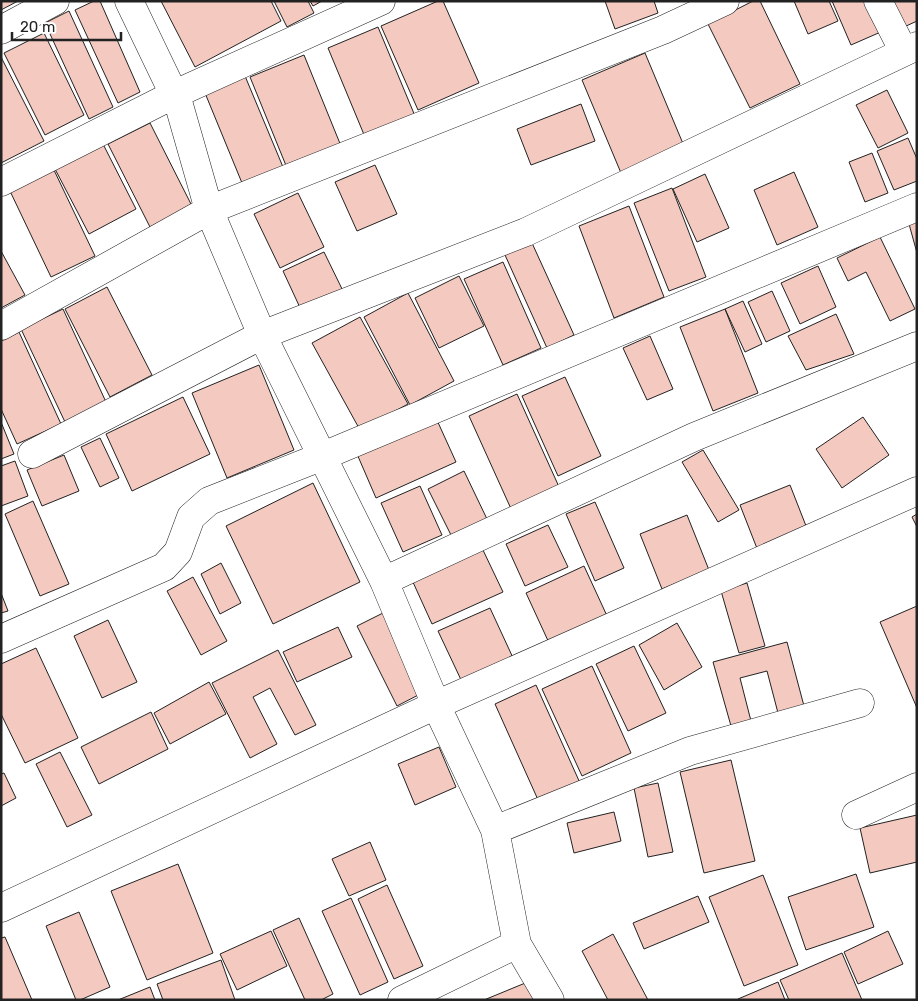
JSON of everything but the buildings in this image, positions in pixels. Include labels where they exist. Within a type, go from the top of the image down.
[{"type":"street","points":[[1,30],[55,1]]},
{"type":"street","points":[[130,1],[175,94],[209,210],[262,335],[384,581],[436,705],[495,830],[517,944],[550,1000]]},
{"type":"street","points":[[1,182],[175,94],[381,1]]},
{"type":"street","points":[[1,326],[209,210],[663,30],[725,1]]},
{"type":"street","points":[[32,454],[262,335],[526,232],[910,49],[878,1]]},
{"type":"street","points":[[1,638],[164,567],[178,552],[191,517],[210,501],[323,456],[917,207]]},
{"type":"street","points":[[384,581],[694,437],[917,346]]},
{"type":"street","points":[[1,908],[436,705],[917,491]]},
{"type":"street","points":[[495,830],[690,751],[860,703]]},
{"type":"street","points":[[856,815],[917,787]]},
{"type":"street","points":[[402,1000],[517,944]]}]
